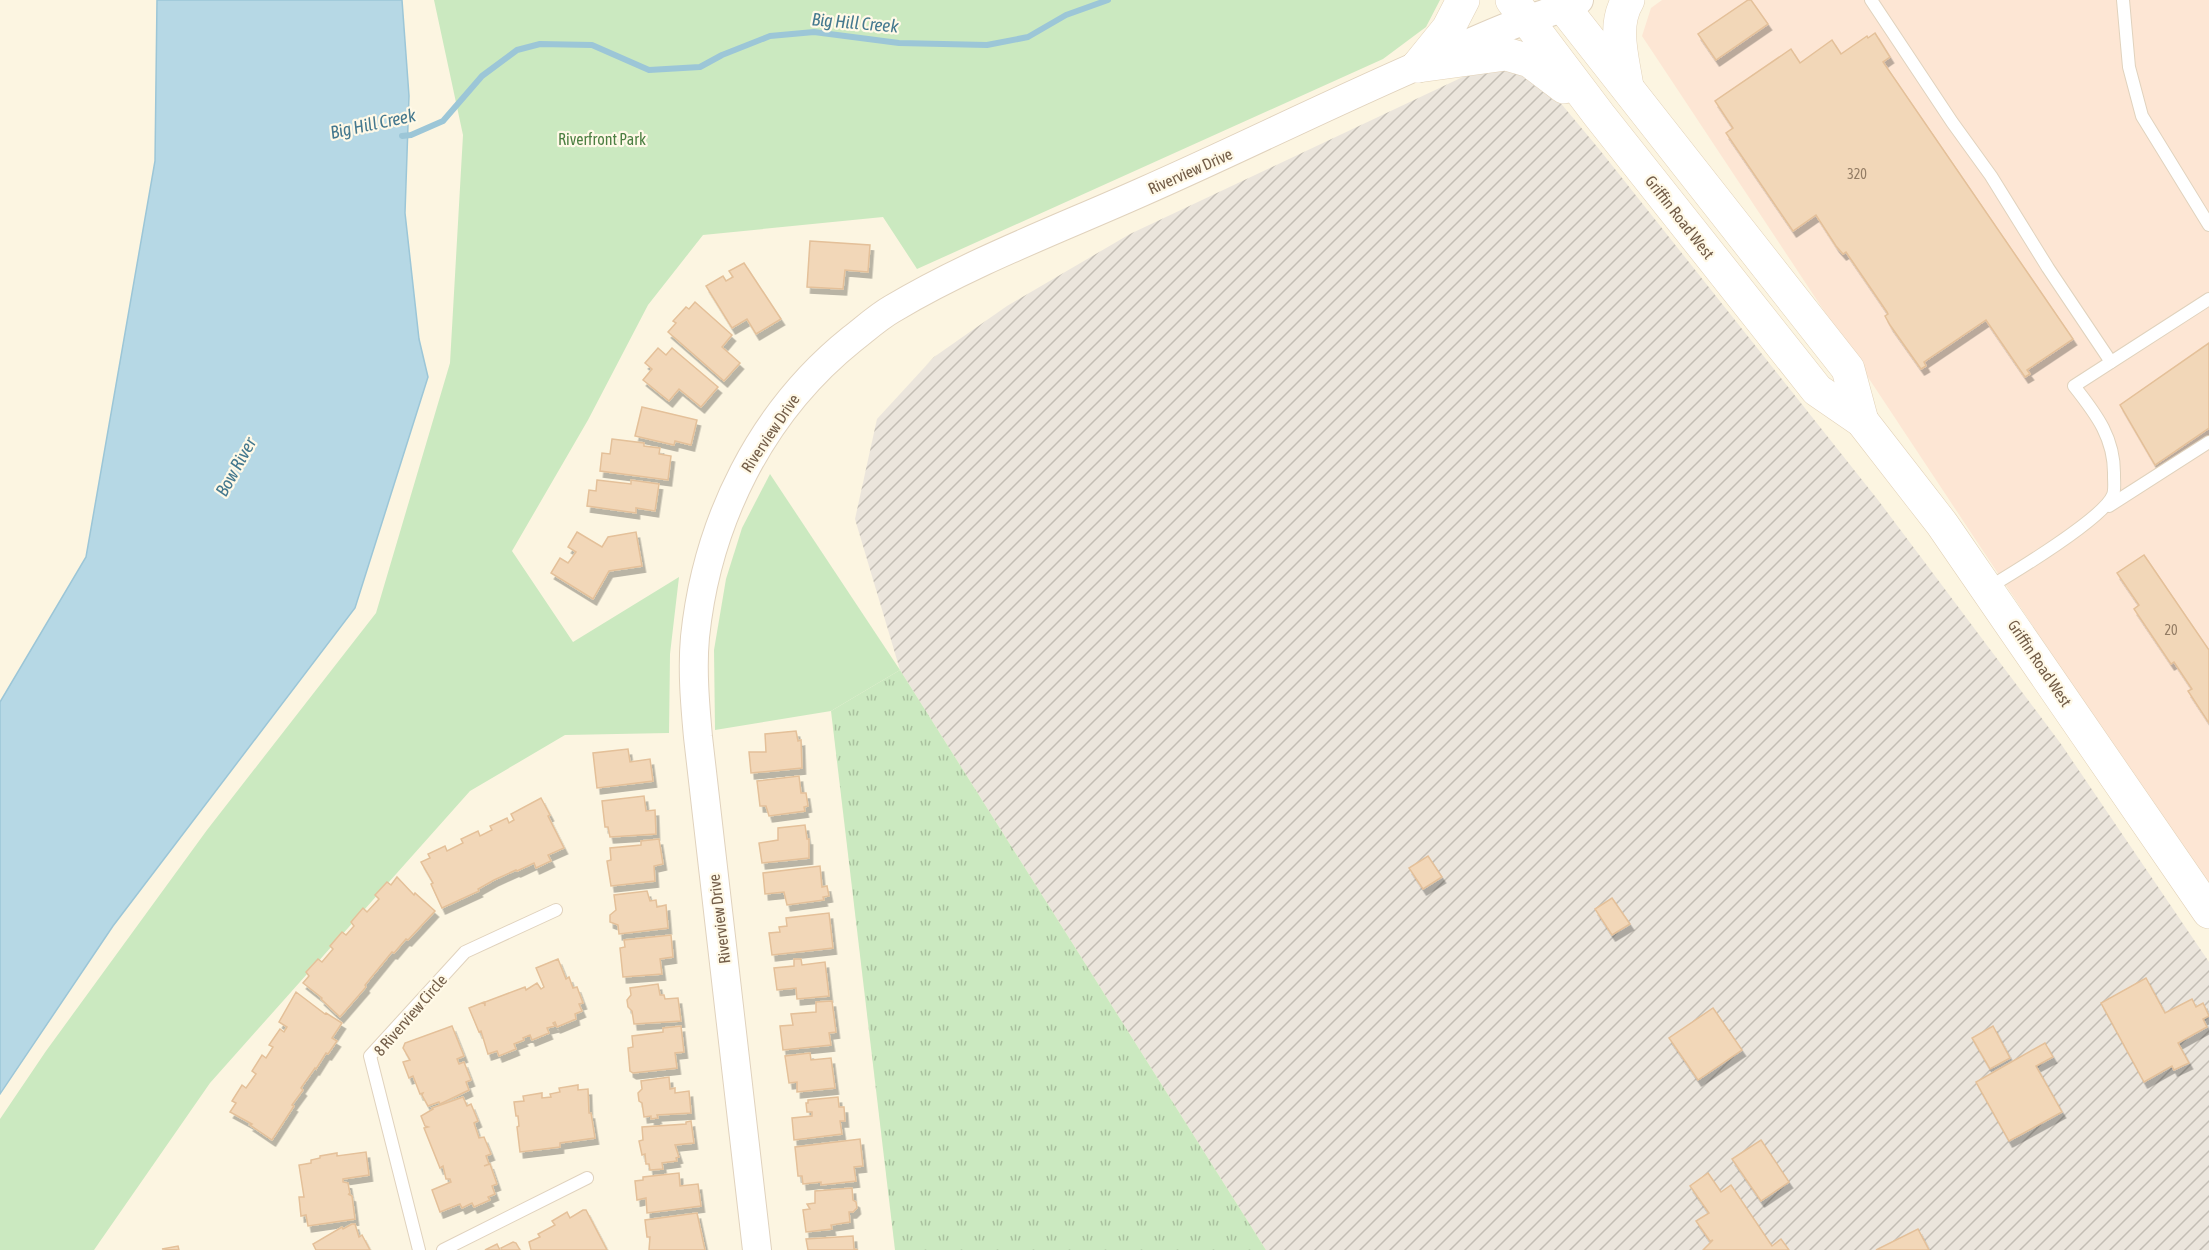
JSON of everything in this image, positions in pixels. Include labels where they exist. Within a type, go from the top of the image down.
[{"type":"main road","points":[[1418,66],[1448,30],[1463,0]]},
{"type":"main road","points":[[1628,0],[1621,13],[1619,27],[1628,89]]},
{"type":"main road","name":"Griffin Road West","points":[[1547,5],[1628,89],[1848,369],[1862,421]]},
{"type":"main road","name":"Griffin Road West","points":[[1547,5],[1599,115],[1817,390],[1862,421],[1942,524],[2209,912]]},
{"type":"main road","points":[[1418,66],[1506,54],[1520,57],[1540,67],[1599,115]]},
{"type":"street","name":"Riverview Drive","points":[[757,1250],[698,737],[694,667],[700,596],[736,485],[754,451],[782,409],[808,380],[833,355],[889,310],[959,273],[1204,165],[1547,5]]},
{"type":"lane","points":[[1871,0],[1952,122],[1991,176],[2048,268],[2111,362]]},
{"type":"lane","points":[[2123,0],[2129,67],[2142,116],[2209,225]]},
{"type":"lane","points":[[2102,510],[2114,494],[2114,468],[2109,438],[2074,386],[2209,299]]},
{"type":"lane","points":[[1988,588],[2025,566],[2102,510],[2209,442]]},
{"type":"lane","name":"8 Riverview Circle","points":[[419,1250],[370,1056],[465,952],[556,910]]},
{"type":"lane","points":[[443,1250],[587,1178]]},
{"type":"shaded area","points":[[1662,0],[2209,0],[2209,912],[2207,889],[1642,36],[1651,8]]},
{"type":"shaded area","points":[[1493,67],[1517,71],[1553,94],[1599,149],[1878,500],[2061,744],[2209,962],[2209,1250],[1266,1250],[900,670],[855,519],[877,419],[934,357],[1007,306],[1130,234],[1467,75]]},
{"type":"green space","name":"Riverfront Park","points":[[434,0],[1440,0],[1426,27],[1383,59],[917,269],[883,217],[703,235],[648,305],[588,420],[512,551],[573,642],[679,577],[670,654],[669,733],[565,735],[470,791],[210,1083],[94,1250],[0,1250],[0,1119],[46,1051],[207,830],[376,613],[450,363],[463,135]]},
{"type":"green space","points":[[770,474],[900,670],[831,711],[715,730],[714,650],[726,579],[742,528]]},
{"type":"green space","points":[[900,670],[1266,1250],[895,1250],[831,711]]},
{"type":"water","name":"Bow River","points":[[157,0],[402,0],[409,96],[405,213],[419,339],[428,377],[355,608],[113,926],[0,1094],[0,702],[86,557],[155,161]]},
{"type":"building","points":[[1751,0],[1768,24],[1716,60],[1698,34]]},
{"type":"building","points":[[1875,33],[1890,57],[1883,62],[2073,339],[2027,370],[2030,374],[2025,377],[1986,320],[1924,362],[1926,366],[1921,369],[1890,325],[1885,316],[1887,312],[1846,252],[1843,254],[1836,246],[1816,215],[1793,231],[1726,133],[1733,128],[1715,101],[1791,49],[1800,63],[1832,40],[1841,54]]},
{"type":"building","points":[[810,241],[870,245],[868,272],[845,270],[843,289],[807,287]]},
{"type":"building","points":[[744,263],[781,319],[756,334],[747,319],[732,328],[706,286],[723,276],[726,281],[733,277],[729,271]]},
{"type":"building","points":[[695,302],[732,335],[722,347],[740,363],[724,381],[668,332],[676,323],[673,321],[686,307],[689,309]]},
{"type":"building","points":[[2209,343],[2209,428],[2155,465],[2120,405]]},
{"type":"building","points":[[658,348],[666,355],[672,348],[718,387],[701,407],[679,389],[669,401],[643,380],[652,369],[645,363]]},
{"type":"building","points":[[642,407],[697,420],[691,445],[675,441],[674,445],[635,436]]},
{"type":"building","points":[[612,439],[644,443],[644,446],[660,448],[659,454],[671,456],[668,480],[600,471],[602,453],[610,454]]},
{"type":"building","points":[[597,480],[631,484],[631,480],[659,484],[655,511],[636,508],[636,513],[587,506],[589,490],[596,491]]},
{"type":"building","points":[[577,532],[602,547],[608,537],[636,532],[642,566],[609,571],[593,599],[551,573],[560,558],[568,563],[576,552],[568,547]]},
{"type":"building","points":[[2144,555],[2209,650],[2209,723],[2188,691],[2192,689],[2174,662],[2171,664],[2134,609],[2139,605],[2117,573]]},
{"type":"building","points":[[796,731],[798,741],[801,740],[802,768],[751,773],[749,752],[766,752],[765,734]]},
{"type":"building","points":[[628,749],[630,762],[650,759],[653,781],[597,788],[593,753]]},
{"type":"building","points":[[799,776],[801,793],[806,793],[808,806],[804,807],[805,811],[769,816],[766,806],[760,806],[757,781]]},
{"type":"building","points":[[644,796],[646,811],[655,810],[656,834],[610,837],[608,827],[605,827],[602,801]]},
{"type":"building","points":[[541,798],[564,848],[548,855],[551,861],[536,868],[534,863],[516,870],[442,908],[431,884],[433,883],[421,862],[430,858],[428,854],[445,846],[447,851],[463,843],[461,839],[478,831],[480,836],[492,830],[490,826],[507,818],[509,823],[514,820],[511,814]]},
{"type":"building","points":[[805,825],[807,839],[809,839],[809,858],[762,863],[759,843],[778,840],[778,828]]},
{"type":"building","points":[[659,839],[663,864],[654,866],[655,881],[611,886],[607,861],[611,860],[610,848],[641,845],[641,841]]},
{"type":"building","points":[[1428,856],[1442,877],[1423,889],[1409,868]]},
{"type":"building","points":[[820,866],[822,887],[827,886],[829,896],[823,897],[824,900],[787,905],[784,892],[765,894],[763,873]]},
{"type":"building","points":[[397,877],[414,895],[415,893],[435,911],[408,940],[406,939],[394,953],[392,952],[340,1017],[322,998],[303,983],[309,976],[306,972],[318,959],[322,962],[333,949],[330,946],[342,932],[346,935],[354,926],[351,922],[363,908],[367,912],[379,899],[375,895],[387,882],[391,885]]},
{"type":"building","points":[[647,891],[650,901],[656,900],[657,907],[666,905],[668,928],[619,934],[618,925],[610,922],[610,915],[616,910],[614,895]]},
{"type":"building","points":[[1612,898],[1630,924],[1612,935],[1595,909]]},
{"type":"building","points":[[829,913],[833,948],[772,955],[769,933],[780,932],[779,927],[787,926],[786,918]]},
{"type":"building","points":[[671,935],[673,957],[660,959],[662,974],[623,977],[620,948],[625,947],[624,940]]},
{"type":"building","points":[[558,959],[566,979],[569,977],[573,988],[577,987],[583,1003],[579,1004],[582,1011],[575,1014],[576,1019],[557,1027],[555,1022],[553,1023],[555,1026],[547,1028],[549,1033],[532,1040],[530,1035],[523,1038],[524,1040],[514,1044],[516,1049],[499,1056],[497,1051],[488,1054],[481,1031],[479,1032],[469,1008],[484,1002],[485,1006],[485,1002],[525,987],[526,990],[537,983],[541,989],[544,987],[536,968]]},
{"type":"building","points":[[794,959],[801,959],[802,965],[825,962],[829,996],[797,999],[796,988],[777,990],[774,968],[794,966]]},
{"type":"building","points":[[2146,978],[2165,1013],[2192,999],[2196,1007],[2203,1003],[2209,1016],[2203,1019],[2207,1027],[2178,1043],[2189,1063],[2174,1070],[2172,1066],[2144,1082],[2101,1003]]},
{"type":"building","points":[[658,984],[660,995],[664,995],[665,999],[678,998],[681,1021],[634,1024],[627,1000],[631,995],[630,988]]},
{"type":"building","points":[[296,992],[325,1014],[342,1023],[332,1038],[337,1041],[301,1088],[303,1090],[272,1140],[250,1125],[252,1124],[230,1112],[236,1103],[232,1101],[242,1085],[246,1088],[256,1074],[252,1071],[262,1055],[266,1058],[273,1047],[269,1045],[280,1029],[284,1032],[287,1027],[279,1022]]},
{"type":"building","points":[[832,1001],[836,1032],[829,1033],[831,1045],[783,1050],[780,1026],[793,1025],[791,1014],[816,1012],[816,1002]]},
{"type":"building","points":[[1713,1008],[1742,1050],[1698,1080],[1669,1038]]},
{"type":"building","points":[[452,1026],[464,1056],[457,1059],[459,1064],[464,1062],[471,1080],[466,1082],[469,1090],[440,1104],[439,1102],[428,1106],[413,1076],[409,1078],[403,1062],[410,1060],[403,1048],[405,1043]]},
{"type":"building","points":[[681,1026],[684,1052],[675,1053],[677,1068],[633,1073],[630,1071],[628,1048],[633,1047],[632,1036],[663,1032],[663,1028]]},
{"type":"building","points":[[1993,1026],[2010,1058],[1990,1069],[1972,1038]]},
{"type":"building","points":[[2045,1043],[2053,1057],[2036,1066],[2062,1112],[2009,1141],[1976,1082]]},
{"type":"building","points":[[810,1053],[811,1060],[831,1058],[835,1088],[797,1092],[797,1082],[789,1083],[785,1056]]},
{"type":"building","points":[[669,1077],[670,1089],[675,1088],[675,1093],[689,1091],[691,1113],[657,1115],[658,1118],[651,1119],[651,1116],[644,1117],[638,1093],[642,1089],[641,1081]]},
{"type":"building","points":[[578,1085],[578,1090],[588,1089],[589,1113],[591,1113],[595,1138],[560,1143],[560,1147],[520,1152],[518,1116],[516,1116],[514,1102],[524,1101],[523,1096],[542,1093],[542,1098],[551,1097],[550,1094],[560,1092],[559,1088]]},
{"type":"building","points":[[463,1097],[467,1106],[471,1104],[478,1121],[474,1123],[479,1138],[484,1137],[491,1154],[486,1156],[489,1164],[484,1166],[490,1164],[497,1184],[492,1186],[495,1194],[488,1197],[490,1200],[474,1207],[472,1203],[462,1208],[460,1204],[440,1212],[432,1190],[451,1182],[450,1179],[446,1179],[443,1166],[440,1168],[424,1128],[428,1127],[425,1126],[421,1116],[432,1108]]},
{"type":"building","points":[[838,1097],[839,1107],[844,1107],[845,1121],[840,1121],[842,1134],[794,1140],[792,1118],[812,1116],[812,1112],[807,1112],[808,1100]]},
{"type":"building","points":[[691,1121],[694,1143],[675,1145],[679,1157],[676,1158],[677,1161],[662,1163],[663,1169],[650,1170],[649,1164],[646,1164],[645,1154],[642,1155],[639,1141],[643,1140],[642,1127],[686,1124]]},
{"type":"building","points":[[860,1139],[863,1166],[854,1167],[856,1181],[821,1185],[821,1182],[803,1184],[802,1176],[798,1176],[795,1147]]},
{"type":"building","points":[[1761,1140],[1789,1182],[1761,1201],[1732,1159]]},
{"type":"building","points":[[366,1152],[369,1175],[343,1179],[343,1182],[348,1183],[350,1194],[348,1194],[352,1196],[355,1219],[308,1226],[306,1215],[301,1216],[299,1197],[304,1197],[299,1165],[311,1163],[311,1160],[320,1158],[320,1156]]},
{"type":"building","points":[[679,1173],[680,1186],[698,1184],[701,1206],[647,1213],[646,1198],[637,1200],[635,1181],[643,1180],[643,1177]]},
{"type":"building","points":[[1708,1173],[1721,1192],[1731,1185],[1772,1246],[1781,1239],[1789,1250],[1703,1250],[1713,1240],[1710,1241],[1696,1221],[1709,1213],[1690,1186]]},
{"type":"building","points":[[852,1188],[853,1200],[857,1208],[849,1212],[850,1222],[831,1225],[832,1229],[806,1232],[803,1210],[810,1209],[807,1204],[815,1203],[815,1191]]},
{"type":"building","points":[[586,1210],[607,1250],[531,1250],[529,1242],[540,1237],[538,1234],[555,1225],[552,1221],[567,1212],[570,1218]]},
{"type":"building","points":[[697,1213],[705,1250],[649,1250],[650,1237],[647,1237],[645,1220]]},
{"type":"building","points":[[355,1224],[359,1237],[362,1235],[370,1250],[316,1250],[313,1244],[342,1227],[343,1229]]},
{"type":"building","points":[[1918,1229],[1929,1250],[1876,1250]]},
{"type":"building","points":[[853,1236],[854,1249],[858,1250],[808,1250],[806,1239]]},
{"type":"building","points":[[513,1242],[520,1250],[502,1250],[501,1248]]},
{"type":"building","points":[[497,1244],[500,1250],[485,1250]]},
{"type":"building","points":[[178,1246],[179,1250],[162,1249]]},
{"type":"waterway","name":"Big Hill Creek","points":[[402,136],[411,135],[443,121],[482,76],[517,50],[540,44],[592,45],[649,70],[700,67],[722,55],[770,36],[814,32],[899,43],[987,45],[1028,37],[1066,15],[1108,0]]}]
